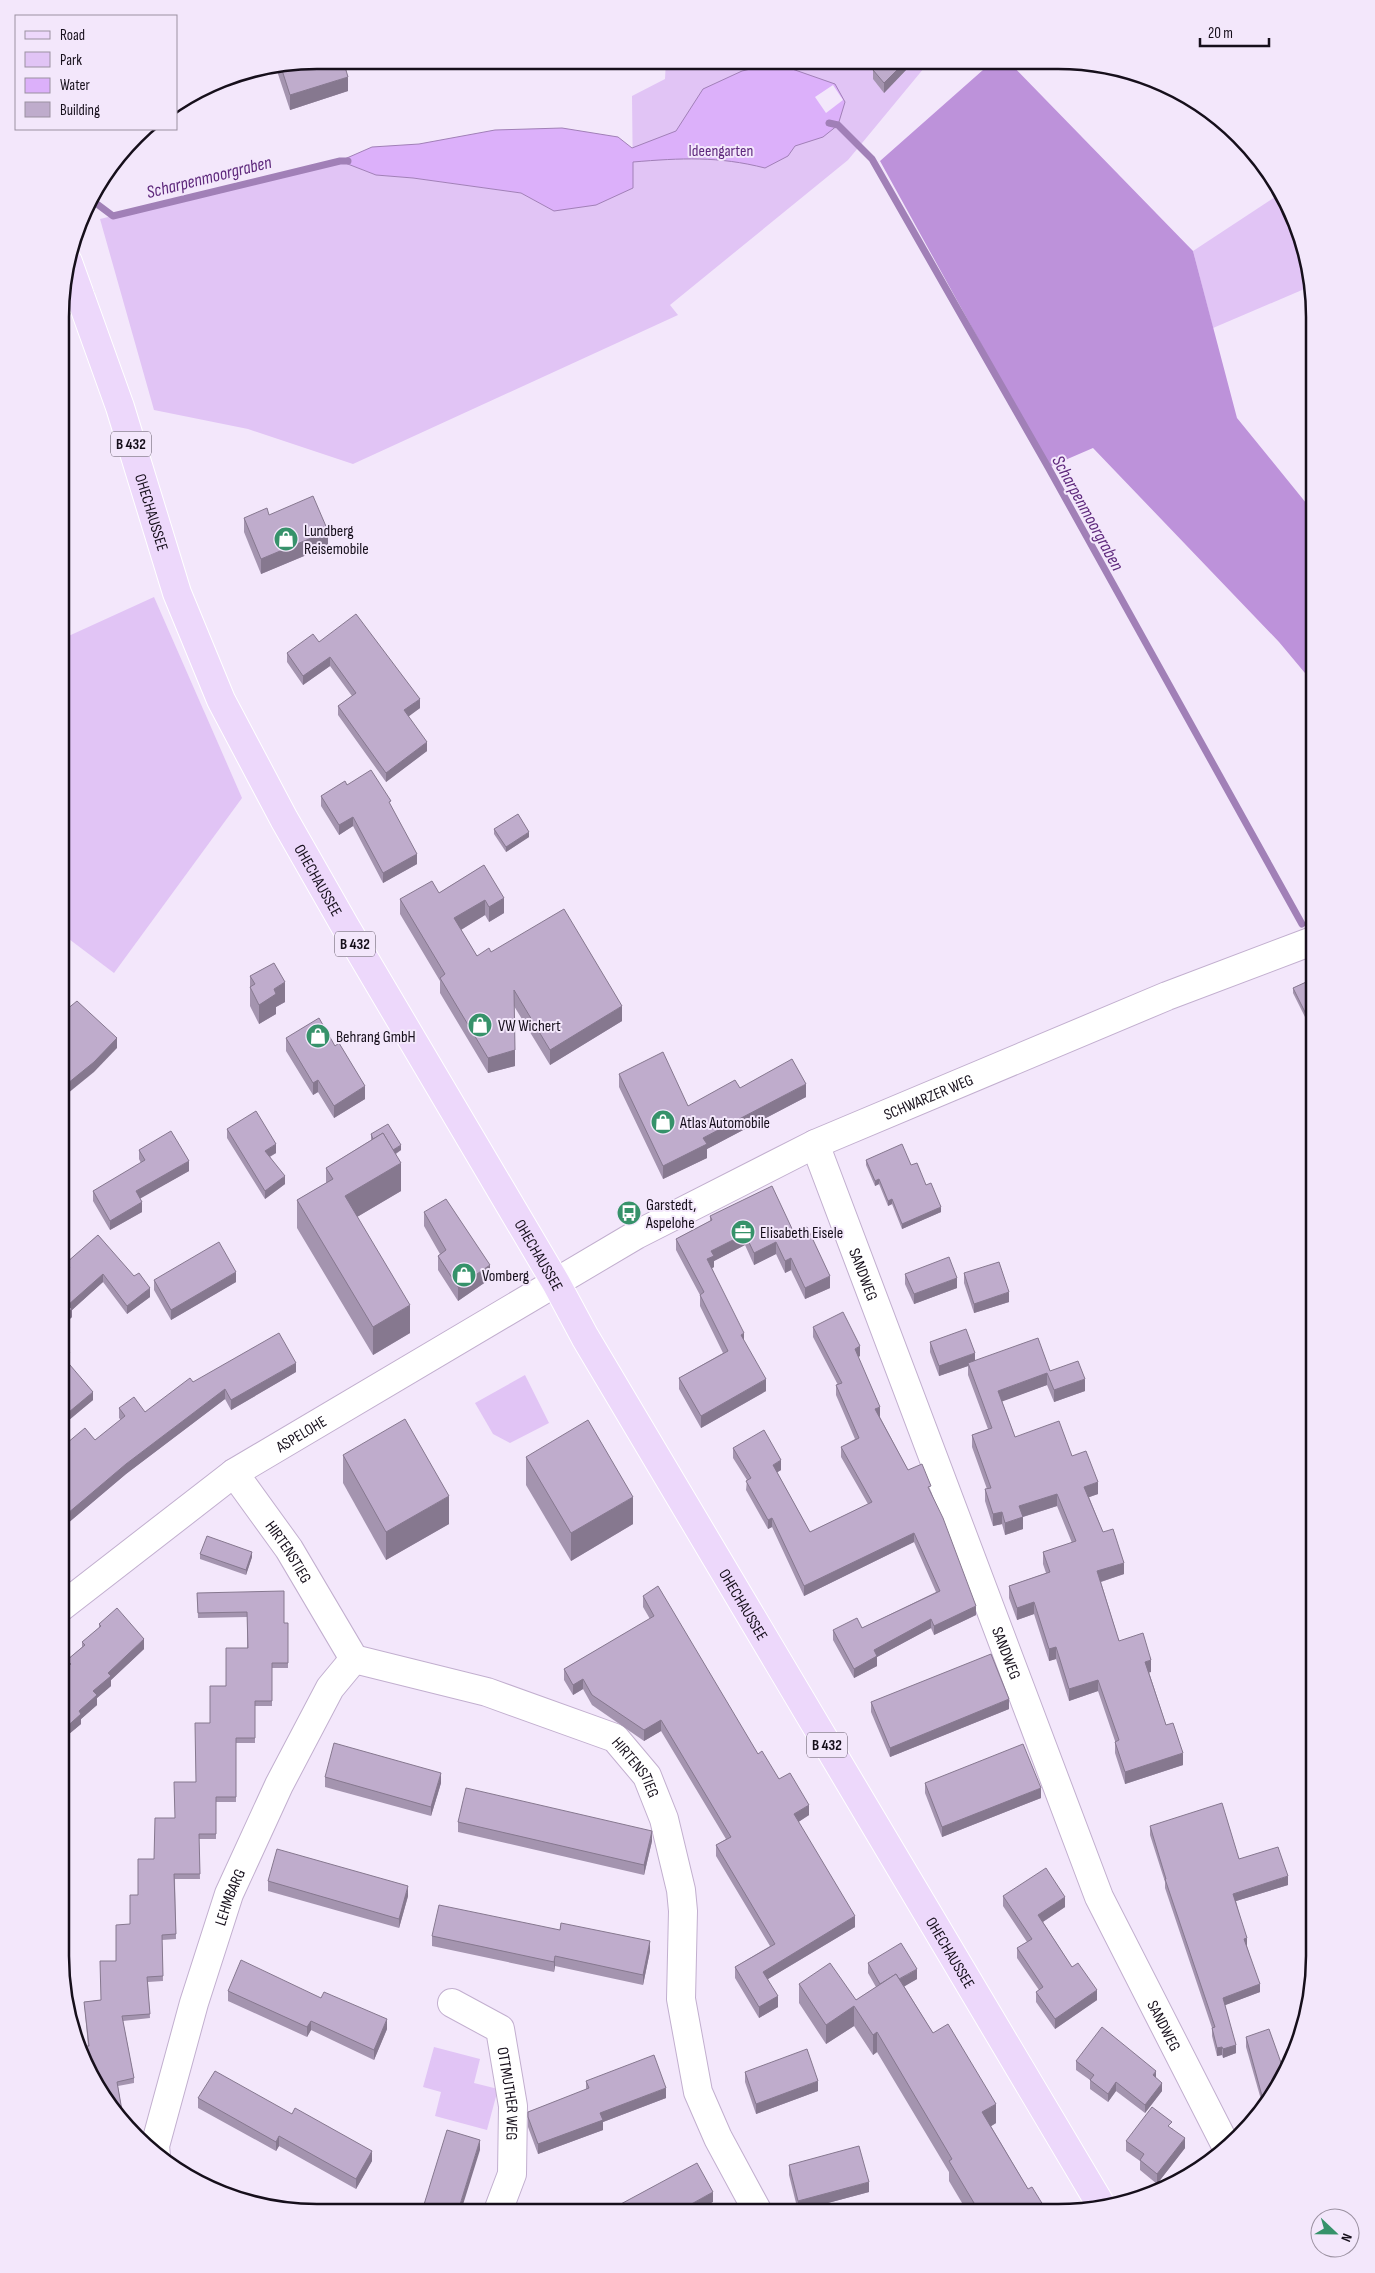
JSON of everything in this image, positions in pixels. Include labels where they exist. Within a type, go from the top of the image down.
[{"type":"main road","name":"OHECHAUSSEE","points":[[71,299],[120,407],[178,593],[221,700],[284,819],[344,926],[556,1283],[603,1367],[1098,2201]]},
{"type":"street","name":"SCHWARZER WEG","points":[[556,1283],[636,1235],[815,1144],[1167,996],[1306,943]]},
{"type":"street","name":"SANDWEG","points":[[815,1144],[1099,1897],[1224,2141]]},
{"type":"street","name":"ASPELOHE","points":[[69,1601],[234,1473],[556,1283]]},
{"type":"street","name":"HIRTENSTIEG","points":[[234,1473],[289,1549],[354,1659],[486,1692],[615,1738],[647,1776],[664,1819],[681,1890],[683,1911],[681,1999],[698,2092],[718,2138],[754,2204]]},
{"type":"street","name":"LEHMBARG","points":[[155,2145],[194,2003],[229,1894],[278,1785],[330,1688],[354,1659]]},
{"type":"street","name":"OTTMUTHER WEG","points":[[452,2003],[500,2029],[513,2106],[512,2174],[501,2204]]},
{"type":"green space","name":"Ideengarten","points":[[666,69],[923,69],[848,160],[670,305],[678,315],[353,464],[248,429],[154,410],[100,219],[340,161],[376,175],[413,178],[521,193],[554,211],[633,188],[632,96],[665,79]]},
{"type":"green space","points":[[1275,197],[1298,252],[1305,289],[1213,328],[1193,251]]},
{"type":"green space","points":[[154,597],[242,798],[114,973],[69,939],[69,636]]},
{"type":"green space","points":[[525,1375],[549,1423],[510,1443],[493,1434],[475,1403]]},
{"type":"green space","points":[[434,2047],[480,2059],[474,2083],[498,2089],[487,2130],[435,2116],[441,2092],[423,2087]]},
{"type":"shaded area","points":[[984,69],[1016,69],[1193,251],[1237,418],[1306,503],[1306,674],[1279,642],[1093,448],[1049,467],[880,161]]},
{"type":"water","points":[[750,69],[792,69],[835,84],[845,102],[838,125],[823,137],[795,146],[788,156],[765,168],[731,161],[699,159],[633,162],[633,188],[596,205],[554,211],[521,193],[413,178],[376,175],[340,161],[372,147],[419,144],[495,130],[562,128],[618,137],[632,148],[676,131],[703,89]]},
{"type":"pier","points":[[833,85],[843,100],[826,113],[815,97]]},
{"type":"building","points":[[300,69],[346,69],[348,77],[290,95],[282,71]]},
{"type":"building","points":[[873,69],[898,69],[884,83]]},
{"type":"building","points":[[313,496],[328,531],[261,559],[244,518],[267,508],[269,515]]},
{"type":"building","points":[[356,614],[420,699],[404,710],[427,742],[386,773],[338,706],[356,693],[330,657],[303,676],[287,653],[313,634],[319,642]]},
{"type":"building","points":[[371,770],[391,801],[389,802],[417,854],[383,873],[353,817],[339,825],[321,796],[345,781],[347,785]]},
{"type":"building","points":[[518,814],[529,832],[506,847],[494,829]]},
{"type":"building","points":[[484,865],[504,898],[489,907],[485,900],[454,918],[477,956],[489,948],[491,952],[564,909],[622,1006],[550,1050],[514,990],[515,1050],[488,1058],[440,978],[445,974],[400,899],[432,881],[439,893]]},
{"type":"building","points":[[274,963],[285,982],[274,989],[276,994],[259,1005],[250,987],[255,984],[250,976]]},
{"type":"building","points":[[1306,982],[1306,1014],[1293,988]]},
{"type":"building","points":[[77,1001],[117,1038],[94,1062],[69,1082],[69,1008]]},
{"type":"building","points":[[319,1018],[335,1046],[339,1043],[365,1086],[334,1106],[318,1080],[313,1083],[286,1038]]},
{"type":"building","points":[[663,1052],[688,1106],[735,1080],[740,1088],[792,1059],[806,1084],[703,1138],[707,1144],[663,1166],[619,1074]]},
{"type":"building","points":[[256,1111],[276,1144],[265,1151],[285,1176],[265,1191],[227,1129]]},
{"type":"building","points":[[388,1124],[401,1145],[393,1150],[383,1133],[373,1139],[371,1134]]},
{"type":"building","points":[[171,1131],[189,1161],[136,1191],[142,1202],[110,1221],[93,1191],[145,1160],[139,1150]]},
{"type":"building","points":[[383,1133],[401,1163],[345,1196],[410,1305],[373,1327],[297,1200],[333,1179],[326,1168]]},
{"type":"building","points":[[902,1144],[911,1165],[917,1163],[926,1185],[931,1183],[941,1207],[902,1224],[892,1199],[888,1201],[879,1179],[875,1181],[866,1160]]},
{"type":"building","points":[[772,1186],[794,1233],[807,1227],[830,1276],[805,1288],[791,1258],[785,1261],[776,1242],[754,1253],[745,1234],[711,1251],[714,1256],[707,1259],[744,1333],[741,1335],[766,1379],[701,1416],[679,1378],[728,1351],[700,1295],[704,1292],[676,1239],[712,1220],[710,1216]]},
{"type":"building","points":[[446,1199],[490,1265],[458,1287],[438,1256],[446,1250],[424,1212]]},
{"type":"building","points":[[98,1235],[134,1276],[139,1273],[150,1288],[127,1306],[103,1274],[69,1304],[69,1260]]},
{"type":"building","points":[[219,1242],[236,1272],[171,1310],[154,1280]]},
{"type":"building","points":[[949,1257],[957,1278],[914,1294],[905,1274]]},
{"type":"building","points":[[999,1262],[1009,1292],[974,1304],[964,1273]]},
{"type":"building","points":[[843,1312],[860,1346],[855,1349],[880,1407],[875,1409],[908,1470],[922,1464],[931,1486],[928,1487],[943,1518],[976,1606],[934,1626],[931,1619],[874,1650],[877,1656],[854,1669],[833,1630],[857,1618],[862,1628],[940,1591],[914,1533],[804,1586],[772,1518],[768,1520],[746,1481],[751,1478],[733,1448],[764,1430],[781,1460],[773,1465],[810,1532],[872,1502],[841,1447],[859,1438],[836,1385],[842,1383],[813,1327]]},
{"type":"building","points":[[966,1329],[975,1353],[939,1366],[930,1342]]},
{"type":"building","points":[[279,1333],[296,1363],[231,1400],[225,1389],[126,1464],[69,1512],[69,1441],[85,1428],[95,1440],[125,1416],[119,1408],[134,1397],[145,1412],[190,1378],[193,1382]]},
{"type":"building","points":[[1038,1338],[1050,1371],[1078,1361],[1085,1379],[1054,1390],[1047,1373],[998,1391],[1015,1437],[1059,1421],[1072,1456],[1086,1451],[1098,1482],[1084,1487],[1103,1532],[1113,1529],[1124,1563],[1097,1571],[1119,1641],[1143,1633],[1151,1660],[1145,1662],[1166,1725],[1173,1723],[1183,1753],[1125,1772],[1115,1742],[1119,1740],[1098,1680],[1069,1689],[1056,1647],[1049,1649],[1034,1602],[1017,1608],[1009,1586],[1050,1572],[1043,1552],[1076,1541],[1057,1494],[1019,1506],[1023,1517],[1005,1523],[1002,1512],[993,1514],[985,1489],[991,1488],[972,1435],[992,1428],[968,1363]]},
{"type":"building","points":[[69,1364],[93,1392],[69,1412]]},
{"type":"building","points":[[405,1419],[449,1496],[386,1532],[343,1455]]},
{"type":"building","points":[[588,1420],[633,1497],[571,1533],[526,1457]]},
{"type":"building","points":[[207,1536],[252,1552],[246,1570],[200,1554]]},
{"type":"building","points":[[658,1586],[758,1754],[762,1751],[779,1779],[790,1773],[809,1805],[794,1814],[855,1916],[763,1972],[778,1996],[759,2007],[735,1967],[775,1944],[716,1845],[731,1837],[661,1720],[644,1730],[592,1695],[583,1679],[573,1685],[564,1669],[654,1616],[643,1596]]},
{"type":"building","points":[[284,1591],[284,1623],[288,1623],[288,1663],[272,1663],[272,1701],[255,1701],[255,1738],[236,1738],[236,1797],[216,1797],[216,1834],[199,1834],[200,1874],[174,1874],[176,1934],[162,1935],[163,1976],[147,1977],[150,2014],[122,2016],[134,2078],[117,2082],[122,2109],[110,2094],[94,2066],[86,2046],[89,2046],[84,2002],[101,2000],[100,1961],[116,1961],[116,1925],[130,1924],[130,1895],[138,1895],[138,1859],[154,1859],[155,1818],[175,1818],[174,1782],[196,1782],[195,1723],[210,1723],[210,1686],[226,1686],[226,1648],[248,1648],[247,1612],[198,1613],[197,1593]]},
{"type":"building","points":[[117,1608],[144,1639],[108,1673],[111,1676],[93,1691],[97,1695],[79,1711],[81,1714],[69,1725],[69,1666],[71,1664],[69,1658],[85,1645],[82,1642],[101,1626],[99,1624]]},
{"type":"building","points":[[991,1654],[1009,1699],[890,1748],[871,1702]]},
{"type":"building","points":[[334,1743],[441,1773],[431,1807],[325,1777]]},
{"type":"building","points":[[1023,1744],[1041,1788],[942,1827],[925,1783]]},
{"type":"building","points":[[466,1788],[652,1831],[644,1865],[458,1822]]},
{"type":"building","points":[[1222,1803],[1239,1859],[1278,1847],[1288,1876],[1233,1894],[1247,1938],[1244,1939],[1260,1984],[1223,1998],[1236,2045],[1223,2049],[1222,2047],[1217,2048],[1212,2028],[1215,2027],[1165,1879],[1150,1826]]},
{"type":"building","points":[[277,1849],[408,1886],[399,1919],[268,1881]]},
{"type":"building","points":[[1046,1868],[1065,1897],[1038,1915],[1072,1967],[1078,1963],[1097,1990],[1055,2019],[1036,1992],[1043,1987],[1017,1948],[1032,1939],[1003,1896]]},
{"type":"building","points":[[439,1905],[560,1930],[561,1923],[650,1941],[643,1975],[555,1956],[554,1962],[432,1936]]},
{"type":"building","points":[[901,1943],[917,1969],[899,1979],[896,1974],[880,1984],[868,1963]]},
{"type":"building","points":[[241,1960],[321,1998],[324,1992],[387,2019],[374,2050],[311,2021],[307,2027],[228,1991]]},
{"type":"building","points":[[830,1963],[856,2000],[896,1974],[933,2033],[948,2024],[996,2104],[982,2112],[1028,2189],[1032,2187],[1042,2204],[975,2204],[949,2161],[952,2159],[877,2032],[873,2035],[854,2006],[826,2025],[799,1984]]},
{"type":"building","points":[[1102,2027],[1156,2071],[1153,2075],[1162,2083],[1145,2105],[1116,2082],[1108,2094],[1090,2080],[1094,2075],[1076,2061]]},
{"type":"building","points":[[1269,2029],[1282,2064],[1262,2097],[1246,2037]]},
{"type":"building","points":[[807,2049],[818,2081],[756,2104],[745,2072]]},
{"type":"building","points":[[654,2055],[666,2088],[600,2113],[603,2120],[538,2144],[528,2112],[589,2088],[586,2081]]},
{"type":"building","points":[[215,2071],[292,2114],[295,2108],[372,2151],[356,2179],[279,2136],[276,2142],[198,2098]]},
{"type":"building","points":[[1152,2107],[1172,2122],[1168,2126],[1185,2138],[1157,2174],[1140,2160],[1144,2154],[1126,2141]]},
{"type":"building","points":[[447,2130],[480,2140],[460,2204],[424,2204]]},
{"type":"building","points":[[859,2146],[869,2182],[798,2201],[789,2165]]},
{"type":"building","points":[[697,2163],[713,2192],[691,2204],[621,2204]]},
{"type":"waterway","name":"Scharpenmoorgraben","points":[[829,123],[838,125],[872,159],[1048,467],[1302,924]]},
{"type":"waterway","name":"Scharpenmoorgraben","points":[[96,203],[113,216],[340,161],[348,161]]},
{"type":"place","name":"Lundberg Reisemobile","points":[[286,539]]},
{"type":"place","name":"VW Wichert","points":[[480,1025]]},
{"type":"place","name":"Behrang GmbH","points":[[318,1036]]},
{"type":"place","name":"Atlas Automobile","points":[[663,1122]]},
{"type":"place","name":"Garstedt, Aspelohe","points":[[629,1213]]},
{"type":"place","name":"Elisabeth Eisele","points":[[743,1232]]},
{"type":"place","name":"Vomberg","points":[[464,1275]]}]
